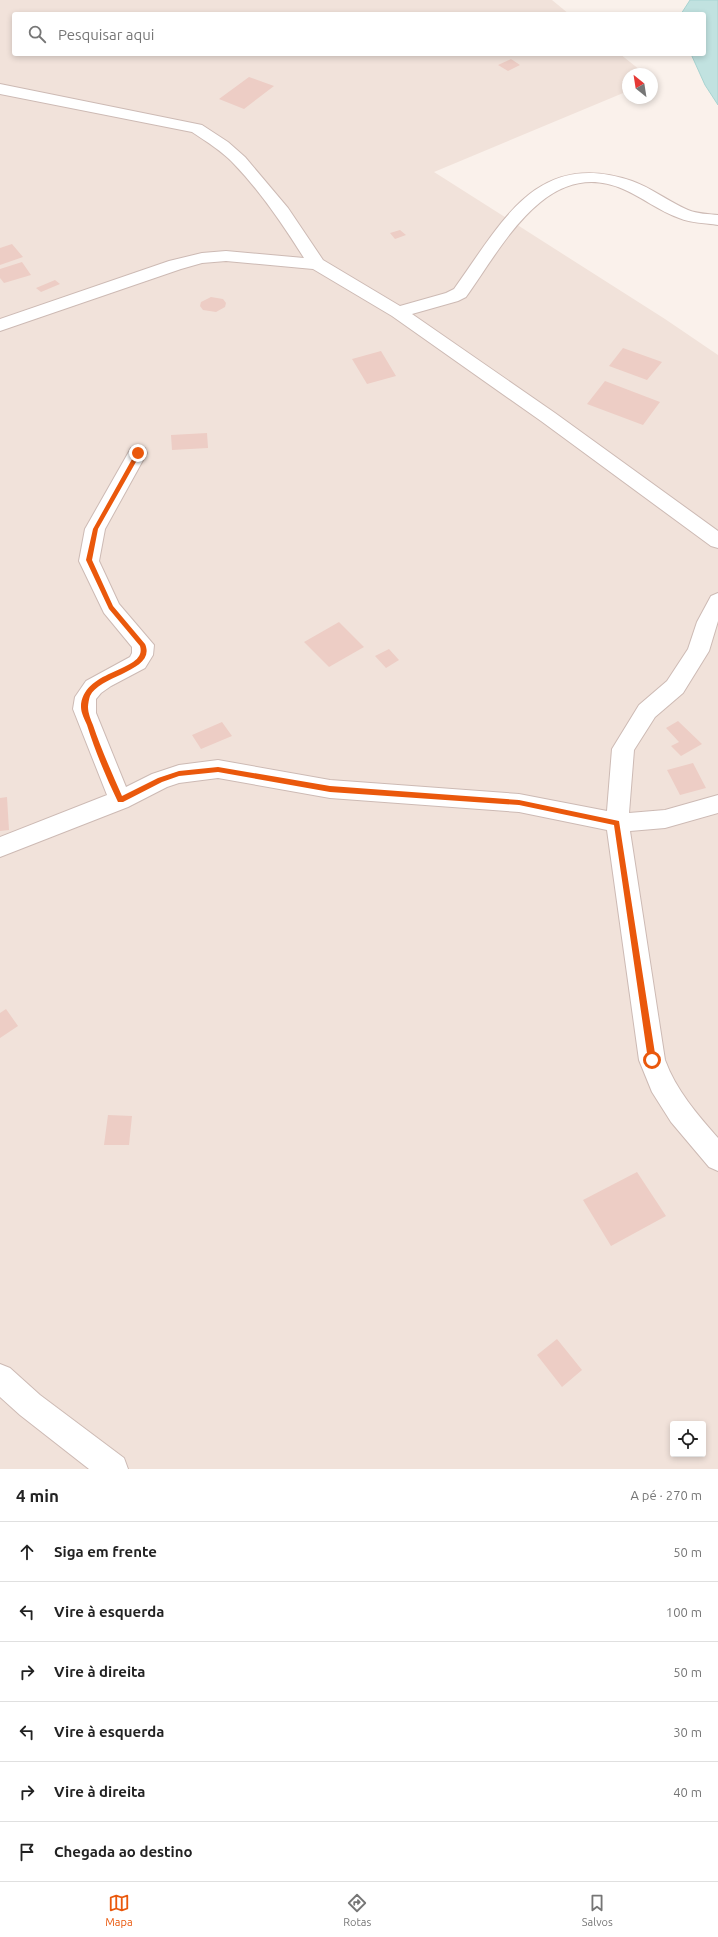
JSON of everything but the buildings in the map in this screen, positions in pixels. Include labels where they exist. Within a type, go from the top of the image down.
[{"type":"street","points":[[0,89],[197,128],[222,145],[239,160],[282,212],[318,264],[398,312],[554,422],[718,541]]},
{"type":"street","points":[[398,312],[452,297],[460,293],[519,211],[545,189],[565,181],[590,177],[609,179],[628,185],[685,215],[699,219],[718,220]]},
{"type":"street","points":[[0,325],[175,265],[202,258],[226,256],[318,264]]},
{"type":"street","points":[[120,800],[96,744],[84,709],[86,697],[91,688],[97,683],[137,663],[144,654],[144,650],[143,645],[111,608],[89,560],[96,529],[138,453]]},
{"type":"street","points":[[718,601],[707,622],[698,651],[676,687],[647,711],[623,749],[617,823],[652,1060],[661,1084],[680,1113],[718,1158]]},
{"type":"street","points":[[0,847],[120,800],[166,778],[179,774],[218,769],[330,789],[519,803],[617,823],[665,819],[718,804]]},
{"type":"street","points":[[0,1378],[36,1410],[113,1469]]},
{"type":"shaded area","points":[[0,0],[552,0],[567,12],[12,12],[12,56],[622,56],[638,68],[622,68],[622,94],[434,172],[665,319],[718,355],[718,1469],[0,1469]]},
{"type":"water","points":[[690,0],[718,0],[718,105],[705,85],[692,56],[706,56],[706,12],[682,12]]},
{"type":"route","points":[[138,453],[96,529],[89,560],[111,608],[143,645],[144,650],[144,654],[133,666],[97,683],[91,688],[86,697],[84,709],[96,744],[120,800],[160,780],[179,774],[218,769],[330,789],[519,803],[617,823],[652,1060]]}]
